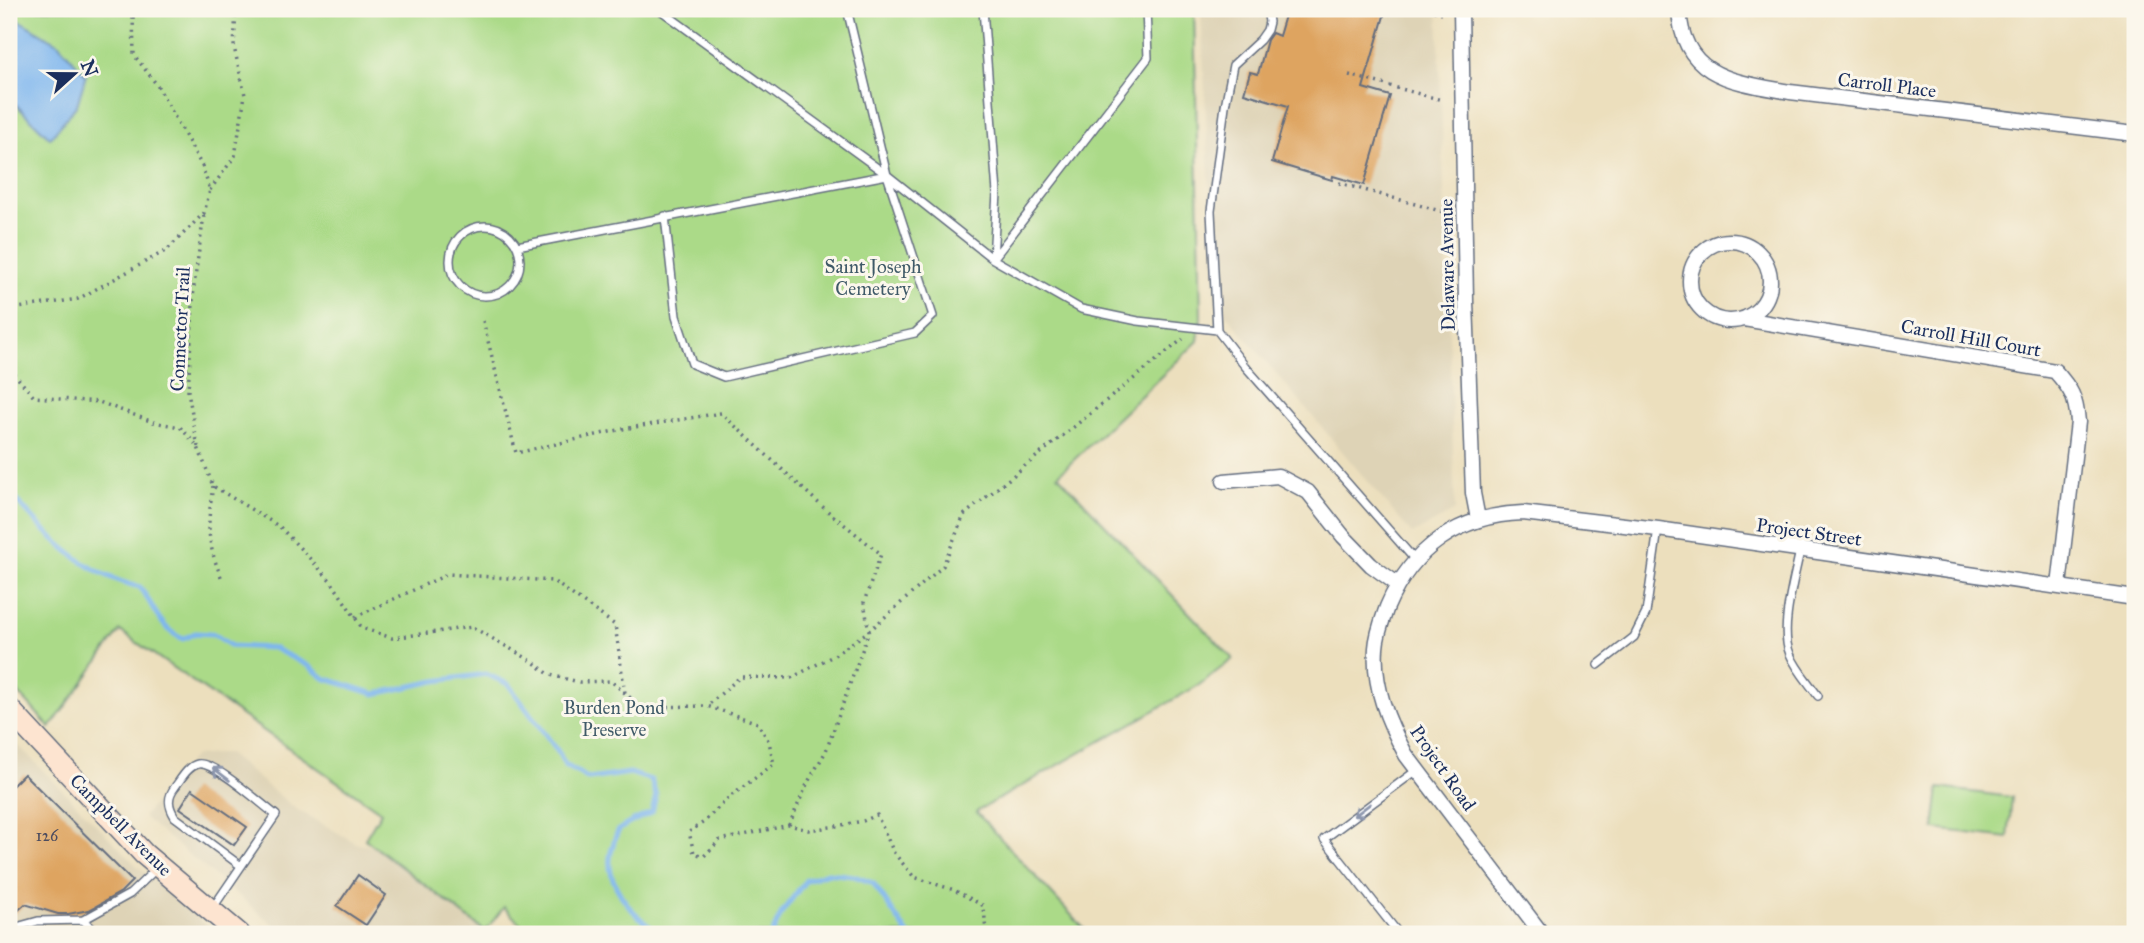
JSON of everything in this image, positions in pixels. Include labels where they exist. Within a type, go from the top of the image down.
[{"type":"street","name":"Delaware Avenue","points":[[1461,9],[1466,302],[1473,493],[1478,519]]},
{"type":"street","name":"Carroll Place","points":[[1679,9],[1683,36],[1697,62],[1737,82],[1790,92],[2135,134]]},
{"type":"street","name":"Carroll Hill Court","points":[[1744,319],[1756,312],[1765,302],[1770,290],[1767,263],[1759,252],[1748,244],[1721,241],[1709,246],[1699,255],[1692,266],[1690,279],[1691,292],[1697,304],[1718,320],[1744,319],[2055,372],[2069,386],[2076,402],[2078,422],[2059,586]]},
{"type":"street","points":[[1224,481],[1278,476],[1308,492],[1343,536],[1371,565],[1397,584]]},
{"type":"street","name":"Project Street","points":[[1478,519],[1506,513],[1523,513],[1658,529],[2135,598]]},
{"type":"street","name":"Project Road","points":[[1478,519],[1444,535],[1415,560],[1397,584],[1379,628],[1376,649],[1380,694],[1389,723],[1406,755],[1542,934]]},
{"type":"street","name":"Campbell Avenue","points":[[9,709],[144,854],[239,934]]},
{"type":"lane","points":[[659,9],[887,176],[993,259],[1081,309],[1138,321],[1217,330]]},
{"type":"lane","points":[[665,216],[676,316],[692,364],[724,377],[915,333],[933,316],[887,176],[847,9]]},
{"type":"lane","points":[[983,9],[997,193],[993,259]]},
{"type":"lane","points":[[993,259],[1148,58],[1146,9]]},
{"type":"lane","points":[[1266,9],[1269,22],[1267,30],[1233,65],[1225,106],[1211,211],[1217,330],[1244,366],[1415,560]]},
{"type":"lane","points":[[517,246],[887,176]]},
{"type":"lane","points":[[488,225],[500,229],[510,236],[517,246],[520,257],[516,278],[499,293],[489,296],[467,291],[453,275],[449,263],[456,240],[465,231],[476,226],[488,225]]},
{"type":"lane","points":[[1598,665],[1634,637],[1646,613],[1658,529]]},
{"type":"lane","points":[[1800,550],[1789,610],[1789,653],[1818,696]]},
{"type":"lane","points":[[211,910],[276,815],[210,766],[196,764],[190,767],[171,793],[170,809],[175,817],[241,866]]},
{"type":"lane","points":[[1399,934],[1324,839],[1417,769]]},
{"type":"lane","points":[[9,925],[13,928],[38,921],[83,920],[130,894],[159,866]]},
{"type":"lane","points":[[83,920],[98,934]]},
{"type":"path","points":[[125,9],[133,16],[134,55],[157,85],[202,166],[210,190]]},
{"type":"path","points":[[210,190],[235,156],[245,95],[234,47],[236,9]]},
{"type":"path","points":[[1427,9],[1441,13]]},
{"type":"path","points":[[1349,75],[1442,100]]},
{"type":"path","points":[[1339,183],[1444,212]]},
{"type":"path","name":"Connector Trail","points":[[210,190],[194,285],[188,391],[198,447],[213,486]]},
{"type":"path","points":[[9,312],[11,309],[78,299],[167,250],[204,213]]},
{"type":"path","points":[[483,321],[516,453],[623,429],[721,413],[825,509],[881,554],[864,601],[869,631],[827,751],[808,782],[789,825]]},
{"type":"path","points":[[707,706],[740,677],[791,678],[833,656],[869,631],[943,566],[964,515],[1198,328]]},
{"type":"path","points":[[9,368],[34,397],[99,402],[153,422],[180,427],[198,447]]},
{"type":"path","points":[[222,579],[211,553],[208,521],[213,486],[280,527],[331,581],[362,628],[391,638],[472,627],[532,661],[550,675],[579,682],[611,681],[641,707],[707,706],[758,723],[769,742],[774,764],[727,799],[690,832],[694,853],[704,856],[720,841],[789,825],[808,830],[863,821],[877,815],[894,853],[914,877],[933,886],[954,890],[984,906],[986,934]]},
{"type":"path","points":[[355,617],[448,574],[553,581],[615,625],[626,695]]},
{"type":"shaded area","points":[[1201,9],[1438,9],[1455,511],[1412,534],[1215,301]]},
{"type":"shaded area","points":[[9,736],[136,865],[217,934],[9,934]]},
{"type":"shaded area","points":[[227,753],[296,809],[358,844],[391,849],[493,934],[285,934],[143,817],[194,756]]},
{"type":"green space","points":[[9,9],[1194,9],[1201,317],[1198,341],[1058,475],[1233,659],[1199,685],[976,812],[1089,934],[530,934],[504,907],[485,931],[365,839],[381,812],[120,631],[50,728],[9,682]]},
{"type":"green space","points":[[1939,788],[2012,797],[2008,838],[1934,829]]},
{"type":"water","points":[[9,9],[15,18],[59,44],[86,75],[77,105],[50,138],[9,98]]},
{"type":"building","points":[[1287,9],[1386,9],[1363,88],[1390,96],[1364,185],[1333,176],[1332,180],[1272,162],[1288,106],[1244,93],[1250,72],[1258,74],[1267,40],[1272,33],[1279,36]]},
{"type":"building","points":[[24,774],[132,881],[121,892],[89,910],[68,914],[58,914],[25,904],[9,919],[9,789]]},
{"type":"building","points":[[192,789],[247,827],[234,845],[180,808]]},
{"type":"building","points":[[358,875],[386,895],[366,925],[337,906]]},
{"type":"waterway","points":[[9,492],[37,523],[83,562],[100,573],[140,587],[163,623],[183,639],[195,633],[214,634],[231,646],[273,648],[309,666],[324,678],[375,694],[435,681],[486,674],[508,684],[565,765],[589,779],[630,773],[651,780],[656,795],[652,812],[619,830],[610,859],[615,884],[622,896],[640,918],[660,934]]},
{"type":"waterway","points":[[772,934],[782,912],[806,880],[828,873],[854,876],[873,883],[908,934]]},
{"type":"park label","name":"Saint Joseph Cemetery","points":[[873,277]]},
{"type":"park label","name":"Burden Pond Preserve","points":[[614,718]]}]
